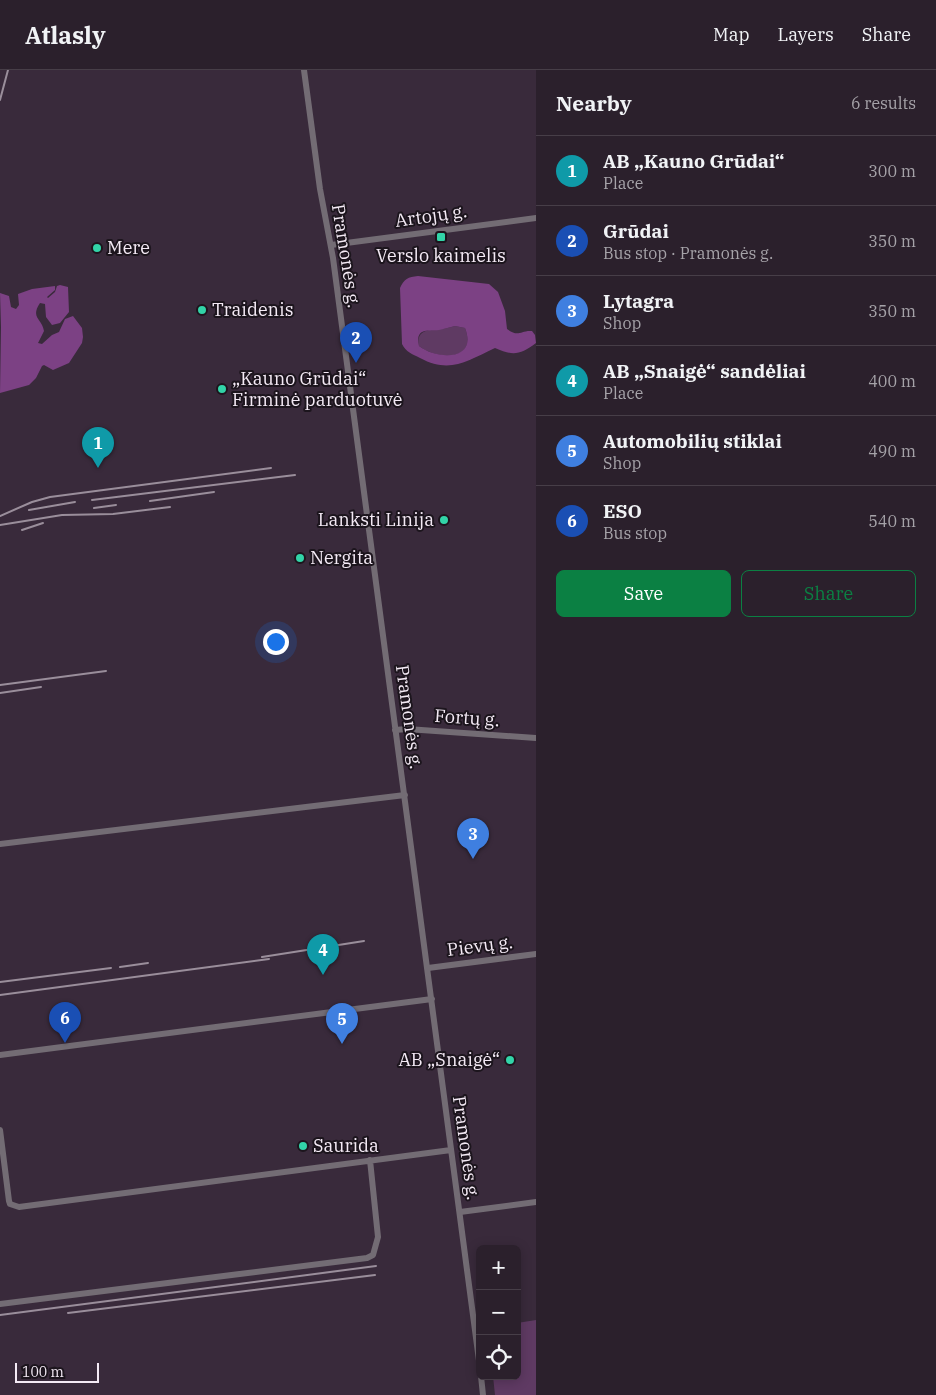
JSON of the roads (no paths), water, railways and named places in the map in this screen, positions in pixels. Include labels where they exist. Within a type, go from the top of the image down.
[{"type":"street","name":"Pramonės g.","points":[[304,70],[320,189],[331,245],[476,1337]]},
{"type":"street","name":"Artojų g.","points":[[331,245],[536,218]]},
{"type":"street","name":"Fortų g.","points":[[395,730],[407,729],[536,738]]},
{"type":"street","points":[[0,844],[405,795]]},
{"type":"street","name":"Pievų g.","points":[[428,968],[536,954]]},
{"type":"street","points":[[0,1055],[432,999]]},
{"type":"street","points":[[0,1130],[9,1201],[10,1204],[18,1207],[451,1150]]},
{"type":"street","points":[[0,1304],[367,1258],[373,1255],[378,1237],[370,1160]]},
{"type":"street","points":[[460,1212],[536,1202]]},
{"type":"street","points":[[481,1380],[483,1395]]},
{"type":"railway","points":[[0,100],[8,70]]},
{"type":"railway","points":[[0,516],[32,502],[50,497],[271,468]]},
{"type":"railway","points":[[92,500],[295,475]]},
{"type":"railway","points":[[150,501],[214,492]]},
{"type":"railway","points":[[29,510],[75,502]]},
{"type":"railway","points":[[94,508],[116,505]]},
{"type":"railway","points":[[0,525],[62,515],[113,514],[170,507]]},
{"type":"railway","points":[[22,530],[43,523]]},
{"type":"railway","points":[[0,685],[106,671]]},
{"type":"railway","points":[[0,693],[41,687]]},
{"type":"railway","points":[[262,957],[364,941]]},
{"type":"railway","points":[[0,995],[269,959]]},
{"type":"railway","points":[[120,967],[148,963]]},
{"type":"railway","points":[[0,982],[111,968]]},
{"type":"railway","points":[[0,1315],[376,1266]]},
{"type":"railway","points":[[68,1313],[375,1275]]},
{"type":"place","name":"Verslo kaimelis","points":[[441,237]]},
{"type":"place","name":"Mere","points":[[97,248]]},
{"type":"place","name":"Traidenis","points":[[202,310]]},
{"type":"place","name":"Grūdai","points":[[356,363]]},
{"type":"place","name":"„Kauno Grūdai“ Firminė parduotuvė","points":[[222,389]]},
{"type":"place","name":"AB „Kauno Grūdai“","points":[[98,468]]},
{"type":"place","name":"Lanksti Linija","points":[[444,520]]},
{"type":"place","name":"Nergita","points":[[300,558]]},
{"type":"place","name":"Lytagra","points":[[473,859]]},
{"type":"place","name":"AB „Snaigė“ sandėliai","points":[[323,975]]},
{"type":"place","name":"ESO","points":[[65,1043]]},
{"type":"place","name":"Automobilių stiklai","points":[[342,1044]]},
{"type":"place","name":"AB „Snaigė“","points":[[510,1060]]},
{"type":"place","name":"Saurida","points":[[303,1146]]}]
